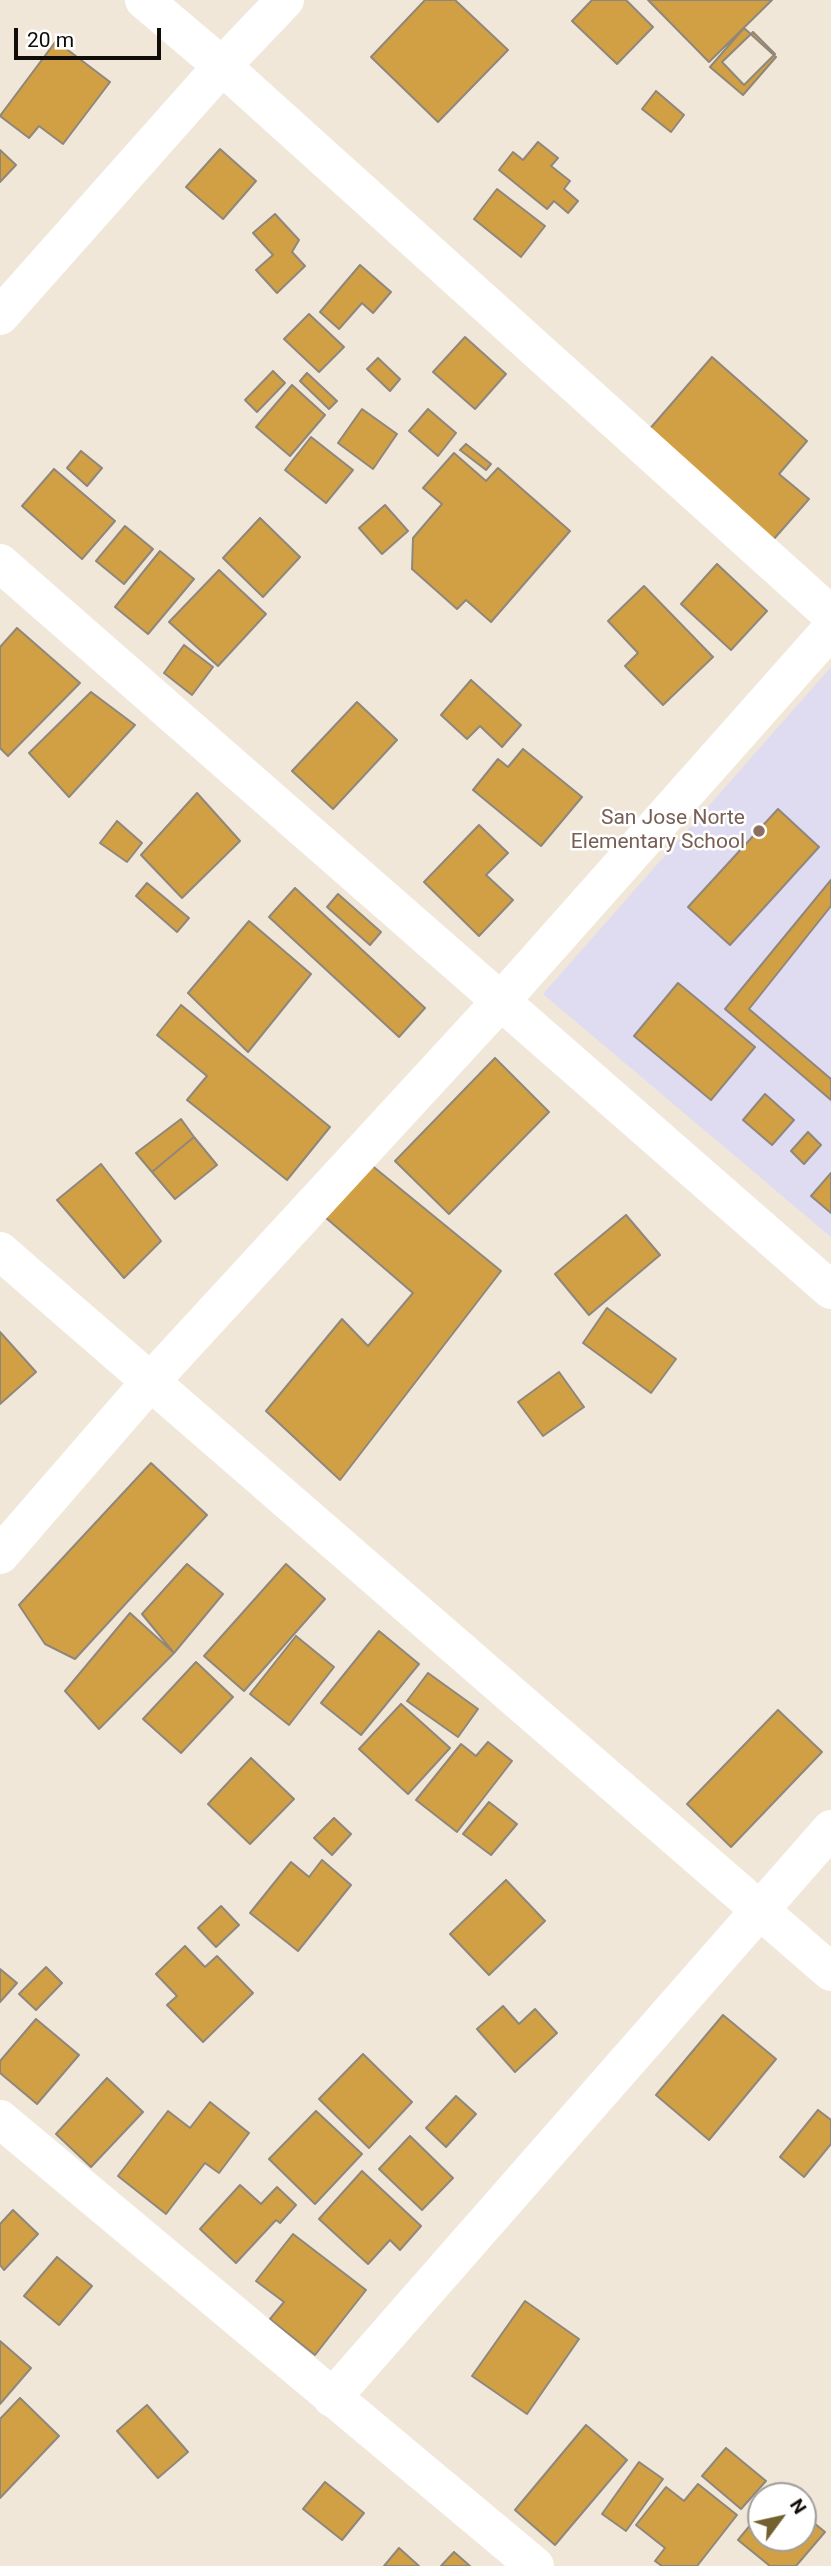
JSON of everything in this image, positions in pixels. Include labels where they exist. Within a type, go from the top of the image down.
[{"type":"street","points":[[144,0],[222,66],[831,615]]},
{"type":"street","points":[[0,316],[222,66],[285,0]]},
{"type":"street","points":[[0,563],[831,1290]]},
{"type":"street","points":[[0,1555],[150,1382],[500,1002],[831,629]]},
{"type":"street","points":[[0,1251],[831,1972]]},
{"type":"street","points":[[332,2398],[831,1829]]},
{"type":"street","points":[[0,2119],[535,2566]]},
{"type":"shaded area","name":"San Jose Norte Elementary School","points":[[831,667],[831,1237],[543,994]]},
{"type":"building","points":[[425,0],[455,0],[508,50],[438,122],[371,57]]},
{"type":"building","points":[[592,0],[626,0],[653,27],[617,64],[572,21]]},
{"type":"building","points":[[648,0],[772,0],[709,62]]},
{"type":"building","points":[[744,28],[776,57],[743,95],[710,67]]},
{"type":"building","points":[[753,32],[775,54],[744,85],[722,62]]},
{"type":"building","points":[[56,41],[110,82],[63,144],[39,126],[29,138],[0,116]]},
{"type":"building","points":[[656,91],[684,115],[671,132],[642,109]]},
{"type":"building","points":[[538,142],[558,158],[551,166],[570,181],[564,189],[578,201],[568,213],[554,201],[547,209],[499,170],[513,152],[523,160]]},
{"type":"building","points":[[220,149],[256,181],[223,219],[186,187]]},
{"type":"building","points":[[0,150],[16,165],[0,182]]},
{"type":"building","points":[[497,189],[545,226],[521,257],[474,219]]},
{"type":"building","points":[[275,214],[299,240],[292,252],[305,266],[277,293],[256,270],[273,255],[253,233]]},
{"type":"building","points":[[360,265],[391,292],[373,313],[362,303],[339,329],[320,312]]},
{"type":"building","points":[[309,314],[344,347],[319,372],[284,339]]},
{"type":"building","points":[[465,337],[506,374],[475,409],[433,372]]},
{"type":"building","points":[[712,357],[807,441],[779,474],[809,499],[766,548],[641,439]]},
{"type":"building","points":[[378,358],[400,379],[390,391],[367,369]]},
{"type":"building","points":[[273,371],[285,383],[257,412],[245,400]]},
{"type":"building","points":[[307,373],[337,401],[329,409],[300,381]]},
{"type":"building","points":[[292,385],[325,415],[290,456],[256,427]]},
{"type":"building","points":[[362,409],[397,434],[373,469],[338,443]]},
{"type":"building","points":[[428,409],[456,433],[438,456],[409,431]]},
{"type":"building","points":[[311,437],[353,470],[326,503],[285,470]]},
{"type":"building","points":[[466,444],[491,464],[486,470],[460,450]]},
{"type":"building","points":[[81,451],[102,468],[87,486],[67,468]]},
{"type":"building","points":[[454,453],[486,481],[498,468],[570,531],[491,622],[466,600],[457,609],[412,569],[413,538],[442,504],[423,488]]},
{"type":"building","points":[[54,469],[115,521],[82,559],[22,506]]},
{"type":"building","points":[[385,505],[408,531],[382,554],[359,528]]},
{"type":"building","points":[[260,518],[300,557],[263,597],[223,558]]},
{"type":"building","points":[[125,526],[153,549],[124,584],[96,561]]},
{"type":"building","points":[[160,551],[194,579],[148,634],[115,607]]},
{"type":"building","points":[[717,564],[767,611],[731,650],[681,604]]},
{"type":"building","points":[[219,570],[266,614],[218,666],[169,622]]},
{"type":"building","points":[[644,586],[713,657],[663,705],[625,666],[638,653],[608,621]]},
{"type":"building","points":[[17,628],[80,683],[8,756],[0,748],[0,647]]},
{"type":"building","points":[[184,645],[213,667],[192,695],[164,673]]},
{"type":"building","points":[[471,680],[521,725],[502,747],[480,726],[467,739],[441,715]]},
{"type":"building","points":[[91,692],[135,725],[69,797],[29,753]]},
{"type":"building","points":[[357,702],[397,740],[333,809],[292,771]]},
{"type":"building","points":[[523,749],[582,797],[541,846],[473,790],[498,759],[508,767]]},
{"type":"building","points":[[197,793],[240,841],[182,898],[141,855]]},
{"type":"building","points":[[778,809],[819,847],[730,945],[688,907]]},
{"type":"building","points":[[117,821],[142,843],[127,862],[100,843]]},
{"type":"building","points":[[479,825],[508,853],[486,875],[513,900],[479,936],[424,882]]},
{"type":"building","points":[[831,880],[831,906],[749,1009],[831,1079],[831,1100],[725,1009]]},
{"type":"building","points":[[147,883],[189,918],[177,932],[136,896]]},
{"type":"building","points":[[295,888],[425,1008],[399,1037],[269,917]]},
{"type":"building","points":[[338,894],[381,932],[370,945],[327,907]]},
{"type":"building","points":[[249,921],[311,974],[248,1052],[188,993]]},
{"type":"building","points":[[678,983],[755,1047],[711,1100],[634,1036]]},
{"type":"building","points":[[181,1005],[330,1127],[287,1180],[187,1100],[207,1076],[157,1035]]},
{"type":"building","points":[[495,1058],[549,1112],[449,1214],[395,1161]]},
{"type":"building","points":[[765,1094],[794,1120],[772,1145],[743,1120]]},
{"type":"building","points":[[181,1119],[194,1137],[152,1172],[136,1153]]},
{"type":"building","points":[[808,1132],[821,1145],[804,1164],[791,1151]]},
{"type":"building","points":[[194,1137],[217,1165],[175,1199],[152,1172]]},
{"type":"building","points":[[101,1164],[161,1241],[124,1278],[57,1200]]},
{"type":"building","points":[[370,1164],[501,1271],[340,1480],[266,1411],[342,1319],[368,1346],[413,1293],[318,1211]]},
{"type":"building","points":[[831,1173],[831,1213],[811,1196]]},
{"type":"building","points":[[626,1215],[660,1255],[589,1315],[555,1274]]},
{"type":"building","points":[[607,1308],[676,1359],[651,1393],[583,1343]]},
{"type":"building","points":[[0,1332],[36,1372],[0,1404]]},
{"type":"building","points":[[559,1372],[584,1407],[543,1436],[518,1402]]},
{"type":"building","points":[[151,1463],[207,1515],[75,1659],[45,1644],[19,1605]]},
{"type":"building","points":[[187,1564],[223,1594],[174,1653],[142,1614]]},
{"type":"building","points":[[286,1564],[325,1599],[244,1691],[204,1656]]},
{"type":"building","points":[[130,1613],[174,1653],[99,1729],[65,1691]]},
{"type":"building","points":[[379,1631],[419,1664],[361,1735],[321,1703]]},
{"type":"building","points":[[296,1636],[334,1667],[289,1725],[250,1694]]},
{"type":"building","points":[[196,1662],[233,1697],[181,1753],[143,1719]]},
{"type":"building","points":[[428,1673],[478,1709],[458,1737],[407,1701]]},
{"type":"building","points":[[401,1704],[450,1748],[408,1794],[359,1749]]},
{"type":"building","points":[[778,1710],[822,1752],[731,1847],[687,1804]]},
{"type":"building","points":[[488,1742],[512,1761],[457,1832],[416,1800],[461,1744],[476,1756]]},
{"type":"building","points":[[251,1758],[294,1799],[250,1844],[208,1804]]},
{"type":"building","points":[[489,1802],[517,1824],[491,1855],[463,1834]]},
{"type":"building","points":[[334,1818],[351,1834],[332,1855],[314,1838]]},
{"type":"building","points":[[322,1860],[351,1885],[298,1951],[250,1913],[291,1862],[309,1877]]},
{"type":"building","points":[[506,1880],[545,1921],[489,1975],[450,1934]]},
{"type":"building","points":[[221,1906],[239,1925],[216,1947],[198,1928]]},
{"type":"building","points":[[185,1946],[205,1967],[217,1956],[253,1993],[203,2042],[167,2005],[177,1996],[156,1974]]},
{"type":"building","points":[[46,1967],[62,1983],[36,2010],[19,1994]]},
{"type":"building","points":[[0,1969],[17,1983],[0,2002]]},
{"type":"building","points":[[503,2006],[519,2024],[535,2009],[557,2033],[515,2072],[477,2029]]},
{"type":"building","points":[[723,2015],[776,2059],[709,2140],[656,2095]]},
{"type":"building","points":[[36,2019],[79,2055],[37,2104],[0,2073],[0,2061]]},
{"type":"building","points":[[363,2054],[412,2102],[369,2148],[319,2099]]},
{"type":"building","points":[[107,2078],[143,2112],[91,2167],[56,2134]]},
{"type":"building","points":[[456,2096],[476,2114],[446,2147],[426,2128]]},
{"type":"building","points":[[210,2102],[249,2133],[219,2173],[205,2163],[166,2214],[118,2176],[168,2111],[190,2128]]},
{"type":"building","points":[[818,2110],[831,2120],[831,2144],[804,2177],[780,2157]]},
{"type":"building","points":[[316,2111],[362,2154],[315,2204],[269,2159]]},
{"type":"building","points":[[410,2136],[453,2178],[422,2210],[379,2169]]},
{"type":"building","points":[[362,2171],[421,2226],[400,2250],[390,2240],[368,2264],[319,2219]]},
{"type":"building","points":[[240,2185],[261,2204],[277,2187],[296,2205],[280,2223],[276,2220],[236,2263],[200,2229]]},
{"type":"building","points":[[13,2210],[38,2234],[4,2270],[0,2265],[0,2224]]},
{"type":"building","points":[[293,2234],[366,2290],[315,2355],[270,2319],[284,2302],[256,2281]]},
{"type":"building","points":[[57,2257],[92,2286],[59,2325],[24,2296]]},
{"type":"building","points":[[525,2301],[579,2339],[527,2414],[472,2376]]},
{"type":"building","points":[[0,2341],[31,2368],[0,2404]]},
{"type":"building","points":[[20,2398],[59,2436],[0,2498],[0,2419]]},
{"type":"building","points":[[147,2405],[188,2452],[158,2478],[117,2431]]},
{"type":"building","points":[[586,2425],[627,2460],[555,2545],[515,2510]]},
{"type":"building","points":[[726,2448],[766,2481],[747,2482],[747,2502],[741,2509],[702,2476]]},
{"type":"building","points":[[639,2462],[663,2479],[626,2531],[602,2514]]},
{"type":"building","points":[[325,2482],[364,2513],[342,2540],[303,2509]]},
{"type":"building","points":[[698,2484],[737,2515],[697,2566],[662,2566],[655,2561],[665,2548],[636,2525],[666,2487],[684,2501]]},
{"type":"building","points":[[817,2525],[825,2532],[817,2541]]},
{"type":"building","points":[[747,2529],[747,2547],[738,2540]]},
{"type":"building","points":[[399,2548],[419,2566],[384,2566]]},
{"type":"building","points":[[454,2552],[470,2566],[441,2566]]},
{"type":"building","points":[[753,2552],[808,2552],[796,2566],[770,2566]]},
{"type":"place","name":"San Jose Norte Elementary School","points":[[759,831]]}]
